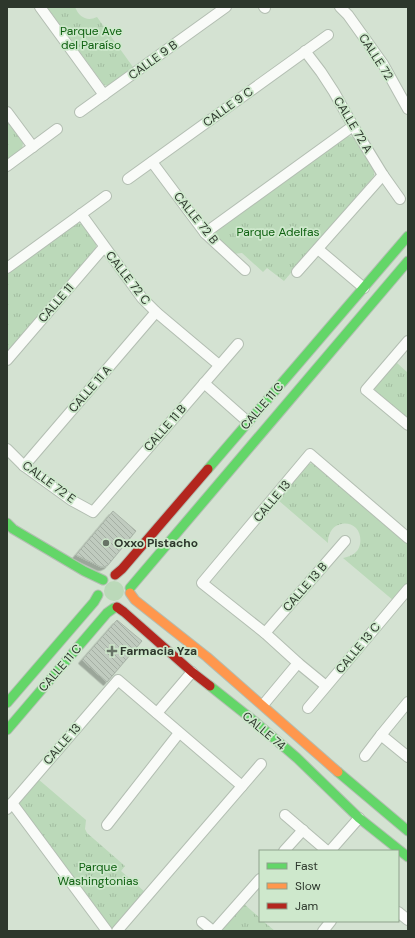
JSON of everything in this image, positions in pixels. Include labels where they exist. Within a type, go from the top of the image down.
[{"type":"main road","name":"CALLE 11 C","points":[[408,236],[122,569],[125,583],[136,580],[408,261]]},
{"type":"main road","points":[[297,365],[310,376]]},
{"type":"main road","points":[[287,377],[300,388]]},
{"type":"main road","points":[[275,391],[288,402]]},
{"type":"main road","points":[[7,523],[13,529],[84,571],[103,580]]},
{"type":"main road","points":[[144,543],[147,554],[150,556],[156,556]]},
{"type":"main road","points":[[106,577],[125,583],[129,598],[126,602],[122,606],[107,604],[99,587],[103,580],[106,577]]},
{"type":"main road","name":"CALLE 74","points":[[125,583],[135,600],[148,611],[175,645],[192,672],[288,750],[359,818],[408,857]]},
{"type":"main road","name":"CALLE 11 C","points":[[7,703],[94,602],[107,604],[107,613],[7,730]]},
{"type":"main road","name":"CALLE 74","points":[[107,604],[124,612],[137,623],[175,645],[207,657],[408,831]]},
{"type":"main road","points":[[137,623],[148,611]]},
{"type":"main road","points":[[29,678],[38,680],[42,689]]},
{"type":"main road","points":[[288,750],[296,748],[301,739]]},
{"type":"main road","points":[[324,784],[328,774],[336,770]]},
{"type":"street","points":[[40,7],[104,95]]},
{"type":"street","name":"CALLE 9 B","points":[[80,112],[226,7]]},
{"type":"street","name":"CALLE 72","points":[[340,7],[348,15],[383,64],[408,110]]},
{"type":"street","name":"CALLE 9 C","points":[[128,180],[328,35]]},
{"type":"street","name":"CALLE 72 A","points":[[305,51],[334,92],[383,175],[400,199]]},
{"type":"street","points":[[7,112],[33,147]]},
{"type":"street","points":[[205,233],[353,126]]},
{"type":"street","points":[[7,166],[57,129]]},
{"type":"street","name":"CALLE 72 B","points":[[152,162],[205,233],[245,270]]},
{"type":"street","points":[[297,272],[383,175]]},
{"type":"street","points":[[7,268],[106,196]]},
{"type":"street","name":"CALLE 72 C","points":[[81,214],[142,298],[156,312],[219,365]]},
{"type":"street","name":"CALLE 11","points":[[7,360],[104,247]]},
{"type":"street","points":[[318,249],[364,288]]},
{"type":"street","name":"CALLE 11 A","points":[[24,466],[156,312]]},
{"type":"street","points":[[408,341],[366,390],[408,425]]},
{"type":"street","name":"CALLE 11 B","points":[[93,512],[238,344]]},
{"type":"street","points":[[204,383],[248,422]]},
{"type":"street","name":"CALLE 72 E","points":[[7,449],[24,466],[71,500],[93,512]]},
{"type":"street","name":"CALLE 13","points":[[265,633],[202,583],[310,454],[408,538]]},
{"type":"street","name":"CALLE 13 B","points":[[265,633],[345,541]]},
{"type":"street","name":"CALLE 13 C","points":[[308,708],[408,589]]},
{"type":"street","points":[[265,633],[326,686]]},
{"type":"street","points":[[263,705],[298,663]]},
{"type":"street","points":[[192,672],[157,713],[242,786]]},
{"type":"street","name":"CALLE 13","points":[[9,806],[118,680],[157,713]]},
{"type":"street","points":[[365,756],[408,702]]},
{"type":"street","points":[[107,825],[179,732]]},
{"type":"street","points":[[381,735],[408,757]]},
{"type":"street","points":[[117,931],[261,764]]},
{"type":"street","points":[[9,806],[107,931]]},
{"type":"street","points":[[285,815],[326,850]]},
{"type":"street","points":[[331,850],[359,818]]},
{"type":"street","points":[[285,850],[302,830]]},
{"type":"street","points":[[202,922],[214,931],[259,880]]},
{"type":"street","points":[[399,913],[408,920]]},
{"type":"street","points":[[323,931],[331,922]]},
{"type":"green space","name":"Parque Ave del Paraíso","points":[[47,7],[75,7],[84,18],[90,19],[97,17],[133,67],[109,86],[104,85]]},
{"type":"green space","points":[[7,121],[23,143],[22,149],[7,160]]},
{"type":"green space","name":"Parque Adelfas","points":[[347,136],[353,137],[374,171],[374,176],[284,281],[267,268],[263,272],[242,253],[233,254],[214,238],[215,231]]},
{"type":"green space","points":[[77,223],[83,224],[96,242],[96,248],[7,352],[7,274]]},
{"type":"green space","points":[[396,362],[408,373],[408,419],[375,391],[375,386]]},
{"type":"green space","points":[[314,463],[408,544],[408,584],[394,601],[343,558],[354,554],[359,548],[360,537],[356,528],[345,523],[338,525],[329,534],[328,543],[278,500],[308,464]]},
{"type":"green space","points":[[114,581],[121,584],[124,591],[121,598],[114,601],[107,598],[104,591],[107,584]]},
{"type":"green space","name":"Parque Washingtonias","points":[[38,779],[86,820],[85,829],[87,833],[125,866],[121,871],[145,892],[115,928],[109,928],[19,806],[20,801]]},
{"type":"green space","points":[[244,904],[259,917],[259,922],[264,922],[275,931],[222,931],[222,929]]},
{"type":"building","name":"Oxxo Pistacho","points":[[113,511],[136,531],[108,565],[101,567],[76,555]]},
{"type":"building","name":"Farmacia Yza","points":[[117,620],[142,641],[107,682],[82,660]]},
{"type":"traffic: fast","points":[[208,469],[408,236]]},
{"type":"traffic: fast","points":[[130,588],[408,261]]},
{"type":"traffic: fast","points":[[7,523],[13,529],[84,571],[103,580]]},
{"type":"traffic: fast","points":[[7,703],[94,602],[98,595]]},
{"type":"traffic: fast","points":[[7,730],[107,613],[114,608]]},
{"type":"traffic: fast","points":[[210,686],[297,758],[359,818],[408,857]]},
{"type":"traffic: fast","points":[[338,772],[408,831]]},
{"type":"traffic: slow","points":[[130,593],[135,600],[207,657],[338,772]]},
{"type":"traffic: jam","points":[[115,575],[122,569],[208,469]]},
{"type":"traffic: jam","points":[[117,607],[210,686]]},
{"type":"place","name":"Oxxo Pistacho","points":[[106,543]]},
{"type":"place","name":"Farmacia Yza","points":[[112,651]]}]
